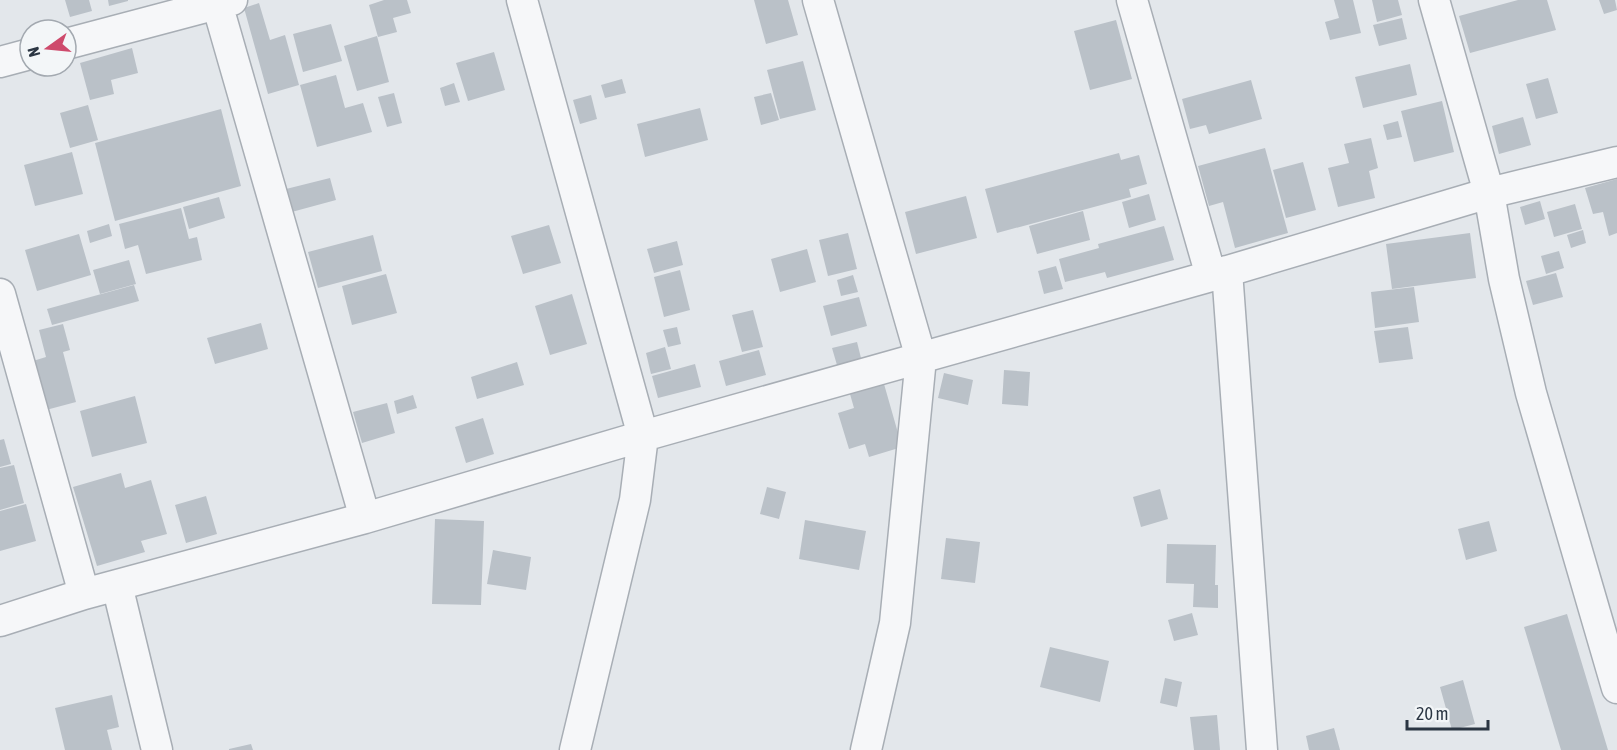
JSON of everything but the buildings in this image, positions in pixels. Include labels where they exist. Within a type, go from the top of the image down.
[{"type":"street","points":[[522,0],[643,436],[635,500],[575,750]]},
{"type":"street","points":[[818,0],[921,358],[895,622],[866,750]]},
{"type":"street","points":[[1132,0],[1219,273],[1263,750]]},
{"type":"street","points":[[1434,0],[1489,193],[1504,279],[1531,393],[1617,688]]},
{"type":"street","points":[[78,41],[221,2],[365,518]]},
{"type":"street","points":[[0,62],[18,57]]},
{"type":"street","points":[[0,621],[84,594],[365,518],[643,436],[1219,273],[1489,193],[1617,162]]},
{"type":"street","points":[[0,294],[84,594]]},
{"type":"street","points":[[117,585],[157,750]]}]
